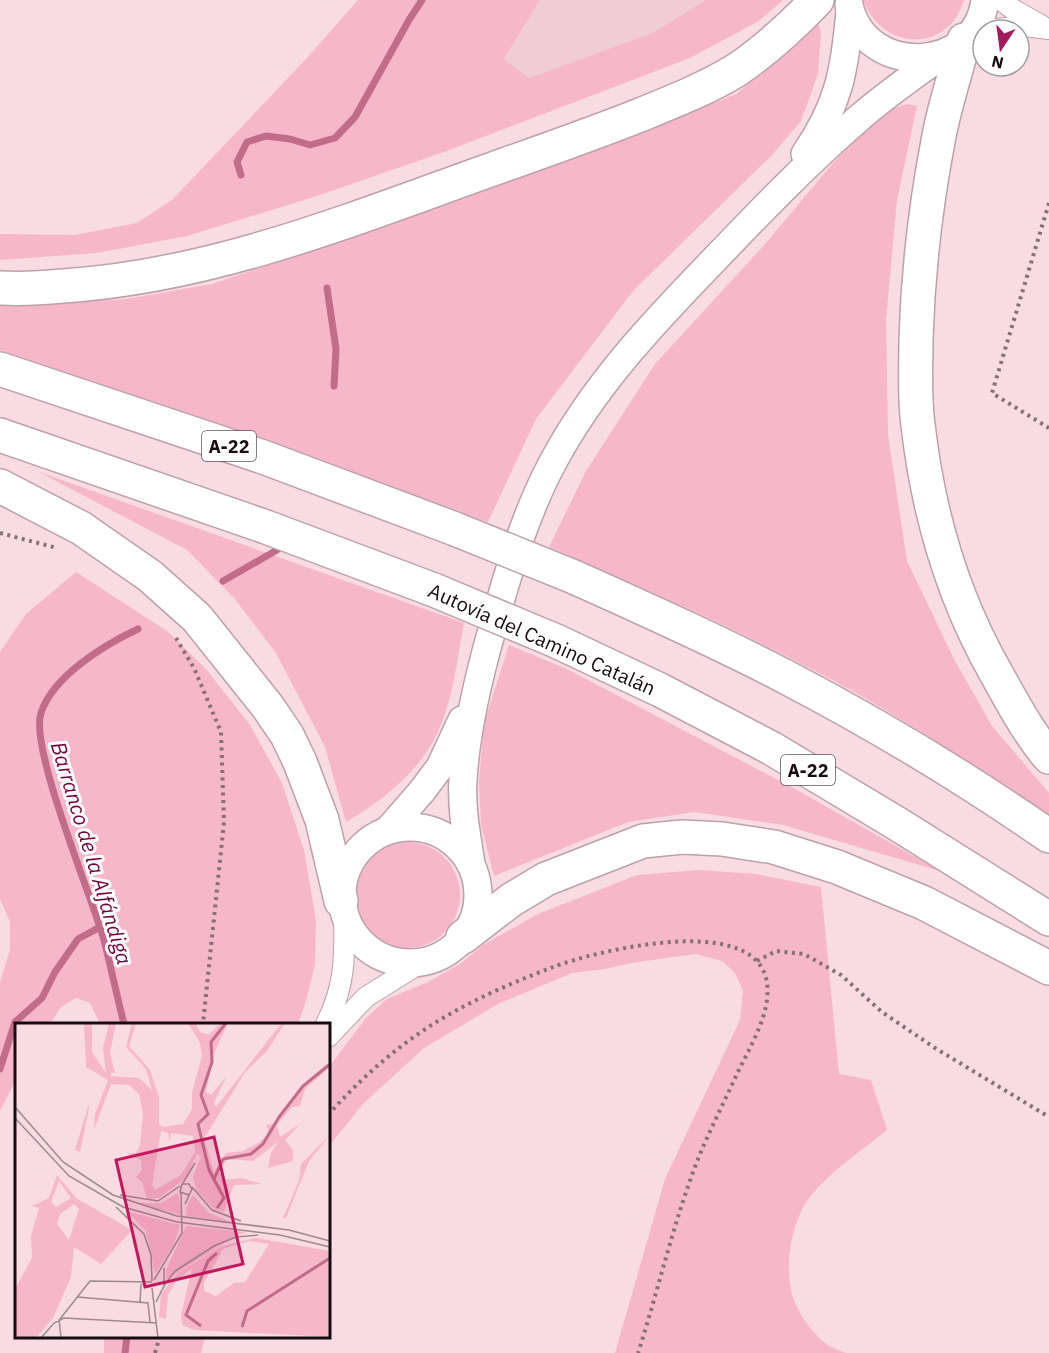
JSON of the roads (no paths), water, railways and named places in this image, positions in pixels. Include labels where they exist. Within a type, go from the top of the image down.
[{"type":"highway","points":[[0,288],[101,284],[180,271],[259,250],[351,219],[598,131],[684,97],[734,71],[767,47],[817,0]]},
{"type":"highway","points":[[970,38],[939,135],[924,236],[917,308],[915,367],[917,423],[938,535],[959,598],[981,646],[1015,707],[1049,757]]},
{"type":"highway","name":"A-22","points":[[0,369],[263,457],[455,529],[574,577],[784,676],[922,753],[1049,836]]},
{"type":"highway","name":"Autovía del Camino Catalán","points":[[0,435],[266,527],[434,590],[556,641],[660,690],[771,748],[896,823],[1049,920]]},
{"type":"highway","points":[[0,486],[81,528],[150,576],[196,618],[268,707],[287,735],[319,811],[343,908]]},
{"type":"highway","points":[[463,938],[511,900],[546,879],[643,841],[682,837],[722,839],[774,847],[837,867],[924,903],[1049,968]]},
{"type":"main road","points":[[471,864],[462,850],[450,839],[436,831],[404,826],[370,838],[356,852],[346,868],[342,884],[343,908],[352,931],[362,944],[375,954],[406,963],[422,962],[452,949],[463,938],[472,923],[478,900],[464,818],[463,782],[476,688],[504,587],[527,519],[553,462],[584,410],[618,364],[655,321],[778,193],[858,118],[970,38],[979,21],[985,0]]},
{"type":"main road","points":[[849,6],[859,29],[872,43],[889,53],[907,58],[926,58],[970,38]]},
{"type":"main road","points":[[778,193],[814,141],[834,104],[844,67],[849,6]]},
{"type":"main road","points":[[388,830],[440,767],[476,688]]},
{"type":"street","points":[[1000,0],[1030,20],[1049,29]]},
{"type":"street","points":[[970,38],[1010,26],[1049,29]]},
{"type":"street","points":[[326,1023],[339,993],[345,961],[343,908]]},
{"type":"street","points":[[330,1035],[366,997],[422,962]]},
{"type":"waterway","name":"Barranco de la Alfándiga","points":[[241,175],[237,162],[247,142],[266,136],[290,139],[310,145],[335,138],[355,117],[422,0]]},
{"type":"waterway","name":"Barranco de la Alfándiga","points":[[327,288],[336,349],[334,386]]},
{"type":"waterway","name":"Barranco de la Alfándiga","points":[[223,581],[277,550]]},
{"type":"waterway","name":"Barranco de la Alfándiga","points":[[124,1023],[104,940],[52,788],[40,731],[41,713],[47,699],[68,674],[96,653],[138,629]]},
{"type":"waterway","points":[[0,1069],[15,1022],[42,998],[55,972],[78,939],[100,927]]},
{"type":"waterway","name":"Barranco de la Alfándiga","points":[[125,1353],[127,1338]]}]
